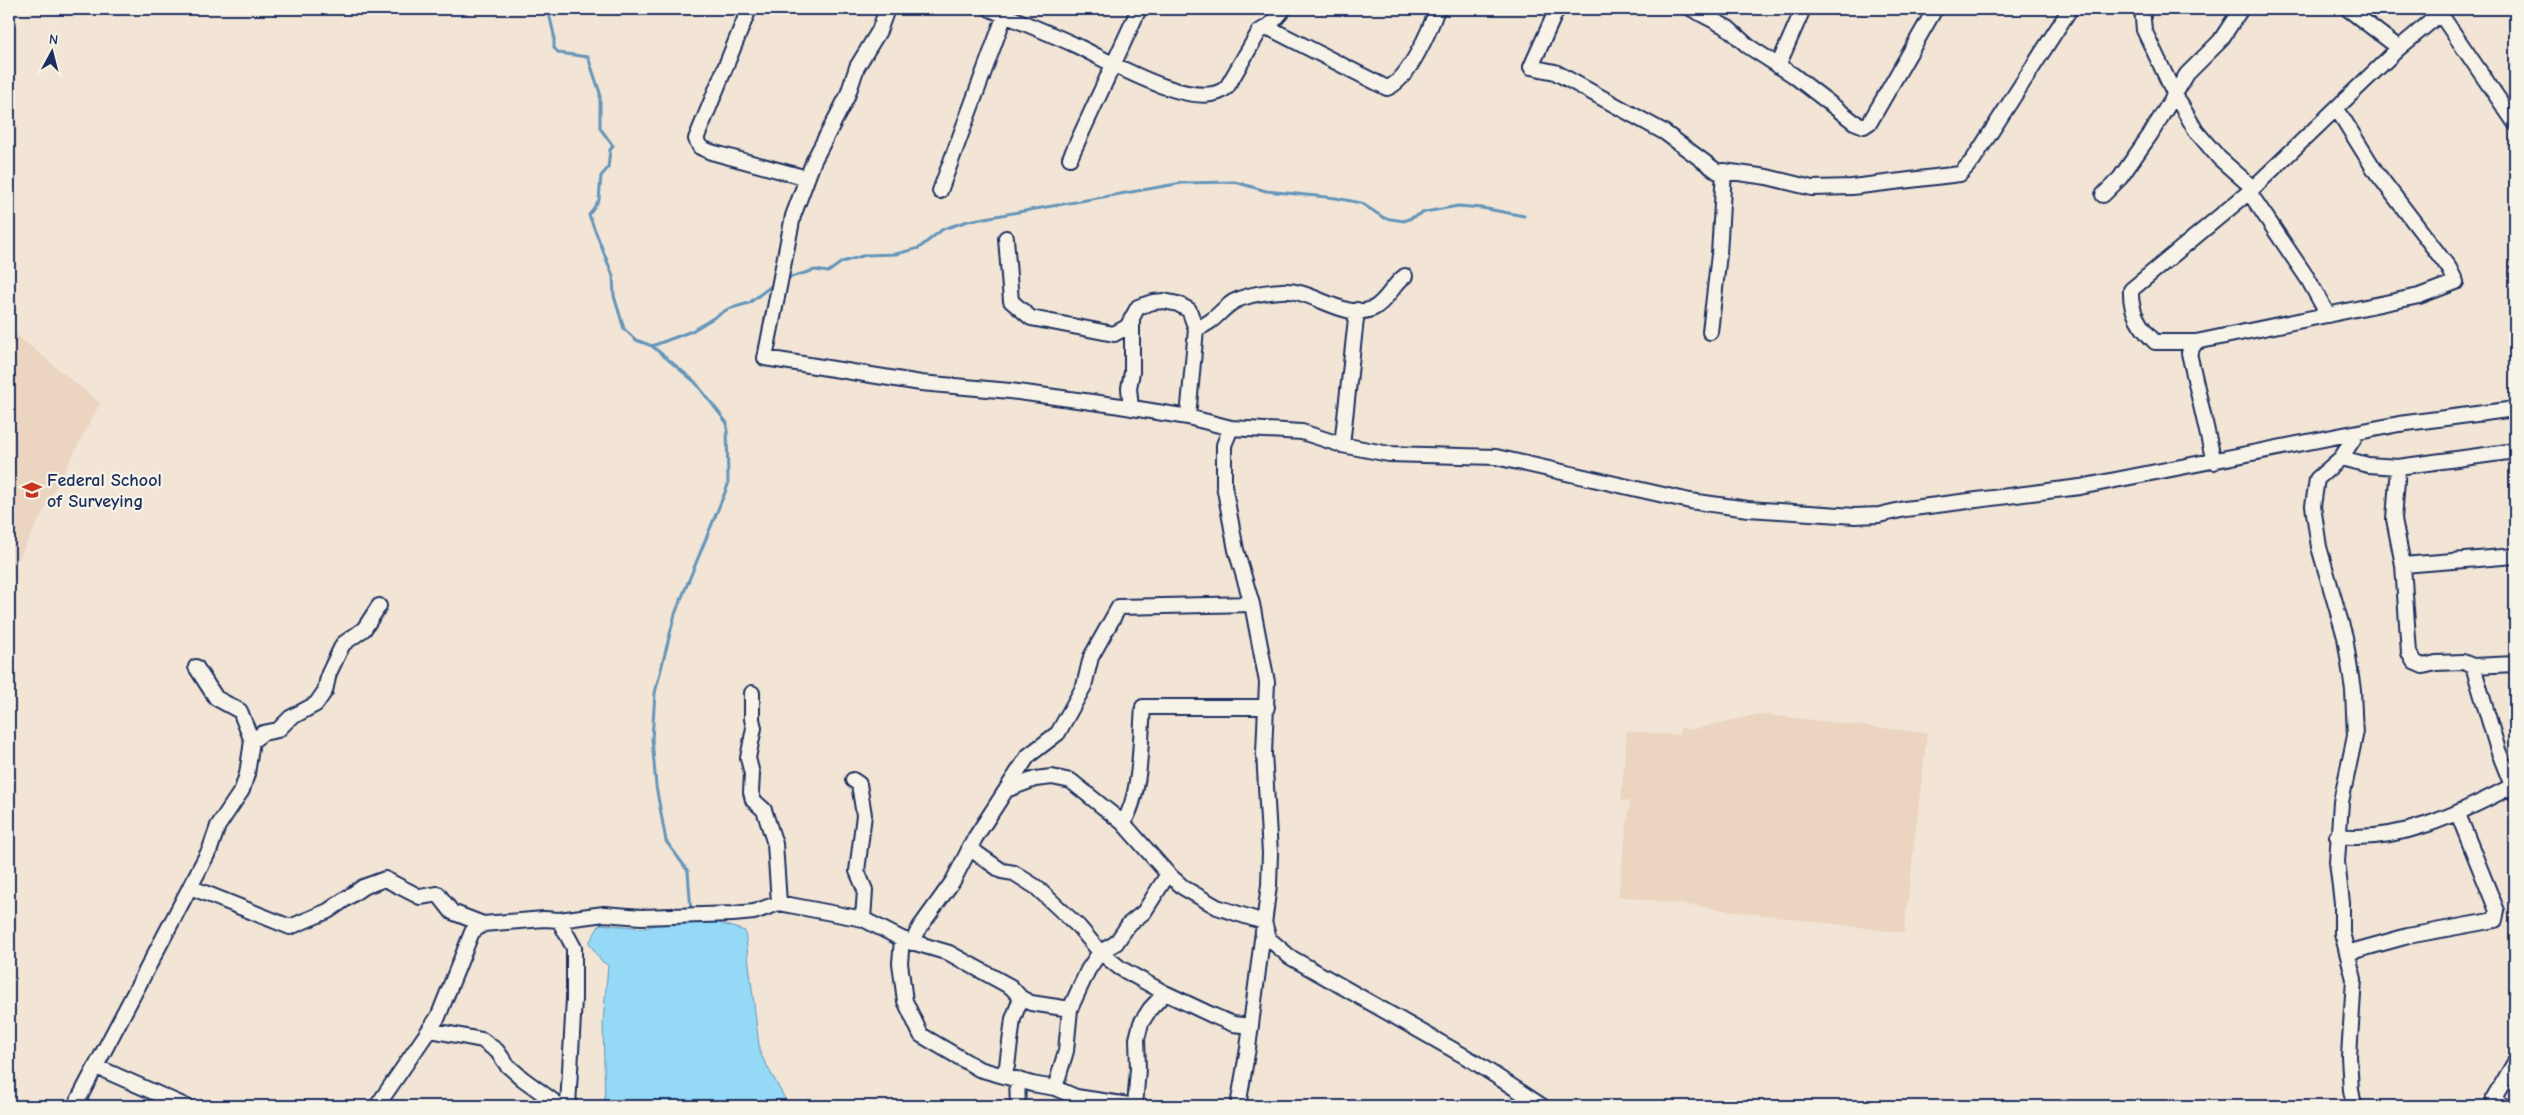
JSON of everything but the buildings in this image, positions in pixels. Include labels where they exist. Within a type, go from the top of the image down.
[{"type":"street","points":[[749,9],[696,139],[700,147],[711,152],[807,178]]},
{"type":"street","points":[[887,9],[879,31],[858,67],[847,97],[814,160],[793,216],[766,358],[921,383],[1010,391],[1131,408],[1188,417],[1231,428],[1302,432],[1342,444],[1389,454],[1496,457],[1690,501],[1748,509],[1855,516],[1879,515],[1905,509],[2080,487],[2358,432],[2515,409]]},
{"type":"street","points":[[990,9],[1006,12],[1114,63],[1144,80],[1194,94],[1214,94],[1227,87],[1259,32],[1267,27],[1284,9]]},
{"type":"street","points":[[1070,158],[1140,9]]},
{"type":"street","points":[[1267,27],[1387,88],[1394,86],[1423,46],[1437,9]]},
{"type":"street","points":[[1557,9],[1531,68],[1555,72],[1673,137],[1718,172],[1724,170],[1768,177],[1812,188],[1852,187],[1960,174],[1968,167],[1978,153],[2070,9]]},
{"type":"street","points":[[1692,9],[1717,20],[1748,46],[1854,122],[1866,126],[1935,9]]},
{"type":"street","points":[[1778,66],[1803,9]]},
{"type":"street","points":[[2142,9],[2144,30],[2174,93],[2196,132],[2251,190],[2308,279],[2328,315]]},
{"type":"street","points":[[2103,195],[2120,178],[2150,135],[2186,74],[2220,41],[2241,9]]},
{"type":"street","points":[[2348,9],[2399,48]]},
{"type":"street","points":[[2337,109],[2376,172],[2449,268],[2456,282],[2419,296],[2196,342],[2155,342],[2140,328],[2130,302],[2131,290],[2251,190],[2439,11],[2515,123]]},
{"type":"street","points":[[940,192],[1006,12]]},
{"type":"street","points":[[1710,332],[1719,254],[1724,170]]},
{"type":"street","points":[[1006,238],[1010,302],[1030,318],[1114,334],[1127,326],[1138,307],[1153,302],[1164,301],[1178,304],[1189,310],[1196,329],[1188,417]]},
{"type":"street","points":[[1196,329],[1210,323],[1232,303],[1242,298],[1283,291],[1307,294],[1341,308],[1372,309],[1391,293],[1399,280],[1406,276]]},
{"type":"street","points":[[1342,444],[1358,310]]},
{"type":"street","points":[[1131,408],[1129,388],[1132,372],[1132,320]]},
{"type":"street","points":[[2196,342],[2189,353],[2214,462]]},
{"type":"street","points":[[1231,428],[1224,445],[1224,485],[1236,550],[1252,604],[1267,682],[1268,707],[1264,753],[1270,861],[1269,885],[1251,1026],[1238,1106]]},
{"type":"street","points":[[2354,1106],[2351,1090],[2350,1056],[2354,979],[2342,933],[2337,836],[2341,802],[2355,736],[2353,690],[2345,637],[2337,601],[2321,559],[2313,506],[2316,479],[2341,458],[2358,432]]},
{"type":"street","points":[[2341,458],[2368,465],[2398,467],[2515,452]]},
{"type":"street","points":[[2398,467],[2394,519],[2403,565],[2409,653],[2414,662],[2423,666],[2436,662],[2463,662],[2473,666],[2515,664]]},
{"type":"street","points":[[2403,565],[2515,556]]},
{"type":"street","points":[[1165,993],[1150,1009],[1141,1023],[1138,1039],[1135,1106],[1076,1102],[1055,1088],[1016,1079],[966,1063],[921,1036],[905,1001],[900,963],[907,941],[920,927],[953,881],[969,848],[1028,756],[1058,733],[1084,686],[1091,657],[1119,606],[1252,604]]},
{"type":"street","points":[[252,741],[262,733],[278,730],[290,718],[316,704],[325,691],[329,673],[342,644],[364,629],[379,606]]},
{"type":"street","points":[[2337,836],[2361,839],[2411,829],[2458,814],[2513,784],[2498,750],[2473,666]]},
{"type":"street","points":[[75,1106],[210,849],[218,826],[242,790],[247,774],[252,741],[240,711],[216,698],[196,667]]},
{"type":"street","points":[[752,694],[754,728],[748,758],[752,774],[750,792],[753,800],[764,810],[775,844],[779,903]]},
{"type":"street","points":[[1123,823],[1130,813],[1136,781],[1143,707],[1268,707]]},
{"type":"street","points":[[1006,790],[1035,779],[1052,778],[1071,781],[1123,823],[1168,874],[1184,888],[1217,907],[1264,922]]},
{"type":"street","points":[[853,780],[858,784],[864,815],[857,871],[865,890],[863,919]]},
{"type":"street","points":[[2347,953],[2408,936],[2496,920],[2498,911],[2458,814]]},
{"type":"street","points":[[969,848],[1002,871],[1014,873],[1036,888],[1079,927],[1100,952],[1120,968],[1165,993],[1233,1024],[1251,1026]]},
{"type":"street","points":[[1055,1088],[1066,1050],[1070,1009],[1088,970],[1100,952],[1116,943],[1129,924],[1144,912],[1168,874]]},
{"type":"street","points":[[190,887],[290,927],[328,911],[363,887],[385,879],[420,897],[438,894],[452,912],[484,924],[544,919],[559,920],[604,914],[641,917],[754,912],[779,903],[863,919],[907,941],[949,953],[1011,987],[1021,998],[1031,1003],[1070,1009]]},
{"type":"street","points":[[559,920],[574,948],[574,999],[568,1106]]},
{"type":"street","points":[[1264,922],[1269,940],[1290,957],[1473,1061],[1542,1106]]},
{"type":"street","points":[[377,1106],[438,1017],[472,932],[484,924]]},
{"type":"street","points":[[1002,1074],[1007,1066],[1013,1019],[1021,998]]},
{"type":"street","points":[[430,1030],[482,1040],[497,1052],[507,1066],[523,1080],[560,1106]]},
{"type":"street","points":[[2503,1106],[2494,1098],[2515,1062]]},
{"type":"street","points":[[97,1067],[185,1106]]},
{"type":"street","points":[[1016,1079],[1018,1106]]},
{"type":"shaded area","name":"Federal School of Surveying","points":[[9,329],[100,403],[9,577]]},
{"type":"shaded area","points":[[1759,714],[1927,733],[1904,933],[1618,896],[1630,801],[1621,801],[1627,731],[1678,735],[1681,727],[1690,730]]},
{"type":"water","points":[[673,920],[710,920],[745,931],[760,1053],[789,1106],[605,1106],[603,1022],[608,965],[601,961],[589,943],[600,924],[645,928]]},
{"type":"waterway","points":[[548,9],[554,35],[554,48],[559,53],[588,57],[600,93],[600,128],[613,146],[610,150],[608,168],[601,176],[599,200],[589,215],[613,276],[614,296],[624,329],[636,340],[652,346],[695,382],[727,423],[728,485],[675,614],[655,693],[652,739],[656,786],[666,841],[688,871],[691,912]]},
{"type":"waterway","points":[[784,279],[815,270],[828,272],[842,262],[866,255],[896,254],[919,248],[943,229],[968,221],[1182,183],[1235,182],[1266,191],[1336,198],[1361,203],[1384,218],[1404,221],[1425,212],[1458,206],[1482,208],[1524,216]]},
{"type":"waterway","points":[[652,346],[692,331],[728,309],[749,303],[774,284]]},
{"type":"place","name":"Federal School of Surveying","points":[[32,490]]}]
